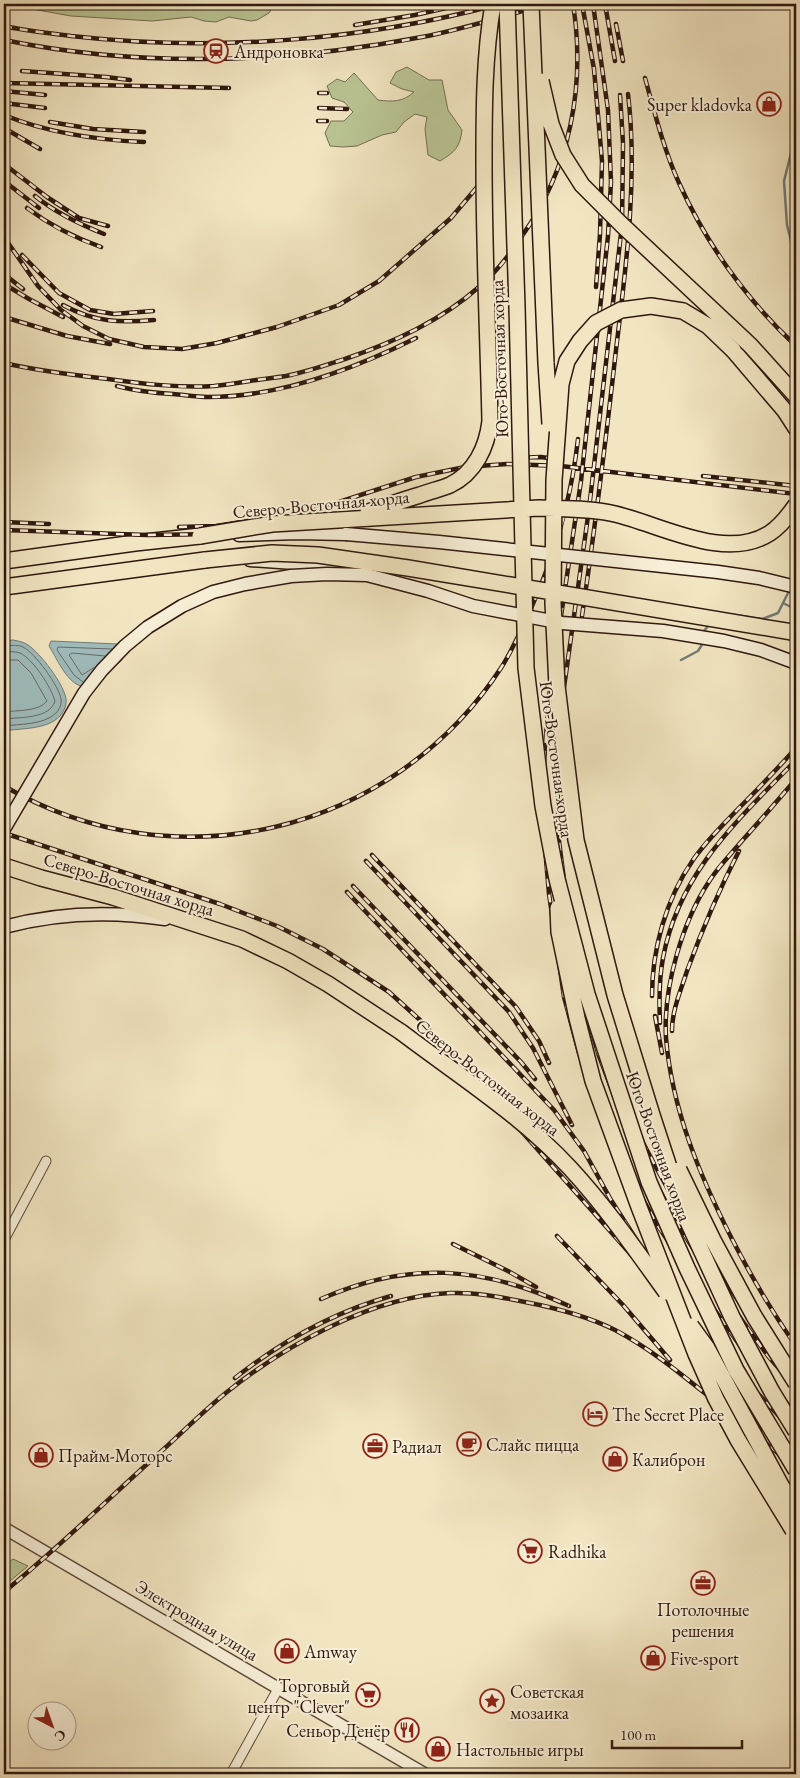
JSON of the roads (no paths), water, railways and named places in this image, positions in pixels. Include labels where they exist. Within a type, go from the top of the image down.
[{"type":"main road","points":[[348,519],[450,485],[464,476],[474,465],[488,436],[490,421],[484,118],[489,28],[493,4]]},
{"type":"main road","name":"Юго-Восточная хорда","points":[[507,4],[517,297],[526,668],[543,806],[557,879],[587,994],[649,1182],[687,1268],[736,1370],[796,1470]]},
{"type":"main road","points":[[531,4],[546,363],[554,480]]},
{"type":"main road","points":[[532,35],[551,124],[563,155],[582,185],[622,226],[750,345],[796,396]]},
{"type":"main road","points":[[796,428],[785,411],[733,350],[708,326],[683,311],[651,306],[621,310],[596,324],[580,341],[567,362],[561,384],[554,480],[553,603],[557,686],[576,840],[615,995],[684,1213],[732,1317],[772,1392],[796,1431]]},
{"type":"main road","name":"Северо-Восточная хорда","points":[[4,561],[200,536],[272,524],[506,509],[574,509],[614,514],[700,540],[724,545],[748,543],[770,533],[786,519],[796,505]]},
{"type":"main road","points":[[200,536],[296,533],[346,534],[718,572],[759,578],[796,587]]},
{"type":"main road","points":[[4,587],[272,553],[318,555],[408,568],[794,632]]},
{"type":"main road","points":[[205,560],[245,559],[308,564],[367,575],[419,588],[472,606],[562,623],[663,631],[724,641],[761,650],[796,663]]},
{"type":"main road","points":[[4,829],[84,694],[102,670],[125,646],[148,627],[182,606],[213,592],[237,586],[292,576],[327,574],[367,575]]},
{"type":"main road","name":"Северо-Восточная хорда","points":[[4,866],[197,923],[242,939],[288,961],[328,984],[401,1032],[494,1102],[542,1141],[569,1167],[607,1210],[707,1348],[782,1487],[796,1507]]},
{"type":"main road","points":[[557,879],[559,932],[582,1036],[594,1081],[639,1207],[696,1354],[716,1399],[738,1440],[795,1532]]},
{"type":"main road","points":[[4,927],[42,918],[118,913],[197,923]]},
{"type":"main road","points":[[652,1115],[713,1240],[754,1316],[796,1383]]},
{"type":"street","points":[[4,1240],[46,1161]]},
{"type":"street","name":"Электродная улица","points":[[4,1528],[425,1774]]},
{"type":"street","points":[[230,1774],[278,1689]]},
{"type":"water","points":[[13,640],[28,645],[45,662],[61,685],[66,703],[64,710],[55,721],[34,728],[4,731],[4,641]]},
{"type":"water","points":[[51,641],[118,644],[123,648],[124,656],[121,661],[89,686],[82,686],[76,684],[65,673],[49,646]]},
{"type":"waterway","points":[[796,133],[784,181],[787,225],[796,261]]},
{"type":"waterway","points":[[792,583],[796,573]]},
{"type":"waterway","points":[[728,614],[762,619],[778,613],[789,591]]},
{"type":"waterway","points":[[783,603],[791,607]]},
{"type":"waterway","points":[[702,633],[710,624]]},
{"type":"waterway","points":[[681,660],[698,651],[703,643]]},
{"type":"railway","points":[[355,25],[415,15],[464,4]]},
{"type":"railway","points":[[4,26],[29,31],[125,41],[233,43],[341,35],[448,17],[500,4]]},
{"type":"railway","points":[[4,40],[108,55],[213,59],[266,57],[370,46],[438,34],[546,4]]},
{"type":"railway","points":[[4,363],[148,384],[223,385],[286,376],[345,359],[399,338],[449,310],[486,281],[503,262],[539,210],[552,183],[563,154],[575,96],[577,35],[573,4]]},
{"type":"railway","points":[[582,4],[594,69],[602,161],[596,287]]},
{"type":"railway","points":[[593,4],[608,110],[611,182],[608,236],[581,481],[549,697],[543,776],[544,836],[549,894],[564,997],[579,1053],[603,1118],[627,1171],[658,1226],[704,1295],[756,1368],[796,1414]]},
{"type":"railway","points":[[605,4],[615,61]]},
{"type":"railway","points":[[616,24],[623,61]]},
{"type":"railway","points":[[22,71],[130,80]]},
{"type":"railway","points":[[645,78],[669,158],[679,183],[702,228],[715,250],[745,291],[796,346]]},
{"type":"railway","points":[[4,83],[229,88]]},
{"type":"railway","points":[[4,91],[45,95]]},
{"type":"railway","points":[[319,93],[327,93]]},
{"type":"railway","points":[[582,616],[624,287],[630,222],[632,157],[628,94]]},
{"type":"railway","points":[[620,95],[623,143],[622,225],[589,509],[560,716],[557,774],[559,841],[570,926],[583,1002],[599,1056],[622,1117],[675,1220],[717,1286],[768,1356],[796,1388]]},
{"type":"railway","points":[[4,103],[45,108]]},
{"type":"railway","points":[[319,108],[347,109]]},
{"type":"railway","points":[[4,115],[55,131],[144,142]]},
{"type":"railway","points":[[318,121],[327,121]]},
{"type":"railway","points":[[50,122],[93,129],[144,132]]},
{"type":"railway","points":[[4,128],[40,149]]},
{"type":"railway","points":[[4,164],[47,197],[79,218],[108,226]]},
{"type":"railway","points":[[4,181],[39,208]]},
{"type":"railway","points":[[4,237],[38,286],[61,310],[83,326],[109,339],[144,347],[182,349],[217,343],[277,327],[339,305],[379,281],[451,218],[478,186]]},
{"type":"railway","points":[[35,196],[68,218],[104,234]]},
{"type":"railway","points":[[27,208],[62,230],[101,247]]},
{"type":"railway","points":[[22,255],[59,293],[90,310],[114,314],[153,311]]},
{"type":"railway","points":[[4,274],[23,289]]},
{"type":"railway","points":[[4,284],[63,317]]},
{"type":"railway","points":[[63,305],[85,315],[107,320],[154,320]]},
{"type":"railway","points":[[4,317],[67,336],[110,344]]},
{"type":"railway","points":[[117,386],[145,392],[204,397],[235,396],[262,392],[289,387],[341,371],[416,338]]},
{"type":"railway","points":[[4,786],[70,816],[138,833],[208,836],[276,827],[341,805],[401,771],[455,725],[501,668],[509,655],[538,592],[561,528],[571,484],[578,439]]},
{"type":"railway","points":[[514,458],[541,457],[562,460]]},
{"type":"railway","points":[[4,530],[147,535],[218,534],[274,523],[416,477],[465,467],[507,464],[561,466],[796,494]]},
{"type":"railway","points":[[703,476],[796,486]]},
{"type":"railway","points":[[179,527],[216,526],[248,521]]},
{"type":"railway","points":[[4,522],[49,524]]},
{"type":"railway","points":[[565,797],[566,732]]},
{"type":"railway","points":[[652,996],[655,960],[662,925],[683,875],[709,840],[796,748]]},
{"type":"railway","points":[[660,1023],[660,990],[663,958],[671,927],[682,899],[714,849],[753,804],[796,760]]},
{"type":"railway","points":[[796,779],[721,865],[700,897],[691,915],[676,956],[671,977],[666,1019],[669,1065],[674,1091],[689,1142],[709,1191],[732,1239],[770,1307],[796,1346]]},
{"type":"railway","points":[[4,833],[220,904],[277,926],[323,949],[389,992],[420,1020],[697,1329],[796,1434]]},
{"type":"railway","points":[[672,1031],[675,1008],[687,971],[711,910],[739,851]]},
{"type":"railway","points":[[372,855],[516,1007],[539,1041],[549,1063]]},
{"type":"railway","points":[[366,861],[509,1012],[533,1048],[572,1125]]},
{"type":"railway","points":[[353,886],[535,1079]]},
{"type":"railway","points":[[347,892],[554,1110],[584,1151],[611,1200],[643,1250],[656,1277]]},
{"type":"railway","points":[[583,961],[591,998],[607,1053],[626,1107],[641,1139],[688,1224],[721,1276],[738,1301],[796,1371]]},
{"type":"railway","points":[[655,1016],[662,1053]]},
{"type":"railway","points":[[557,1236],[623,1305],[670,1360]]},
{"type":"railway","points":[[453,1244],[536,1287]]},
{"type":"railway","points":[[321,1299],[353,1286],[385,1278],[415,1274],[446,1273],[476,1276],[506,1283],[569,1306]]},
{"type":"railway","points":[[4,1592],[62,1542],[209,1407],[250,1374],[303,1341],[332,1326],[361,1313],[421,1296],[450,1293],[478,1294],[537,1304],[582,1317],[615,1330],[665,1362],[796,1468]]},
{"type":"railway","points":[[235,1378],[271,1352],[309,1329],[349,1310],[391,1296]]},
{"type":"place","name":"Андроновка","points":[[216,51]]},
{"type":"place","name":"Super kladovka","points":[[769,104]]},
{"type":"place","name":"The Secret Place","points":[[595,1414]]},
{"type":"place","name":"Слайс пицца","points":[[469,1444]]},
{"type":"place","name":"Радиал","points":[[375,1446]]},
{"type":"place","name":"Прайм-Моторс","points":[[41,1455]]},
{"type":"place","name":"Калиброн","points":[[615,1459]]},
{"type":"place","name":"Radhika","points":[[530,1551]]},
{"type":"place","name":"Потолочные решения","points":[[703,1583]]},
{"type":"place","name":"Amway","points":[[287,1651]]},
{"type":"place","name":"Five-sport","points":[[653,1658]]},
{"type":"place","name":"Торговый центр \"Clever\"","points":[[368,1695]]},
{"type":"place","name":"Советская мозаика","points":[[492,1701]]},
{"type":"place","name":"Сеньор Денёр","points":[[407,1730]]},
{"type":"place","name":"Настольные игры","points":[[438,1749]]}]
